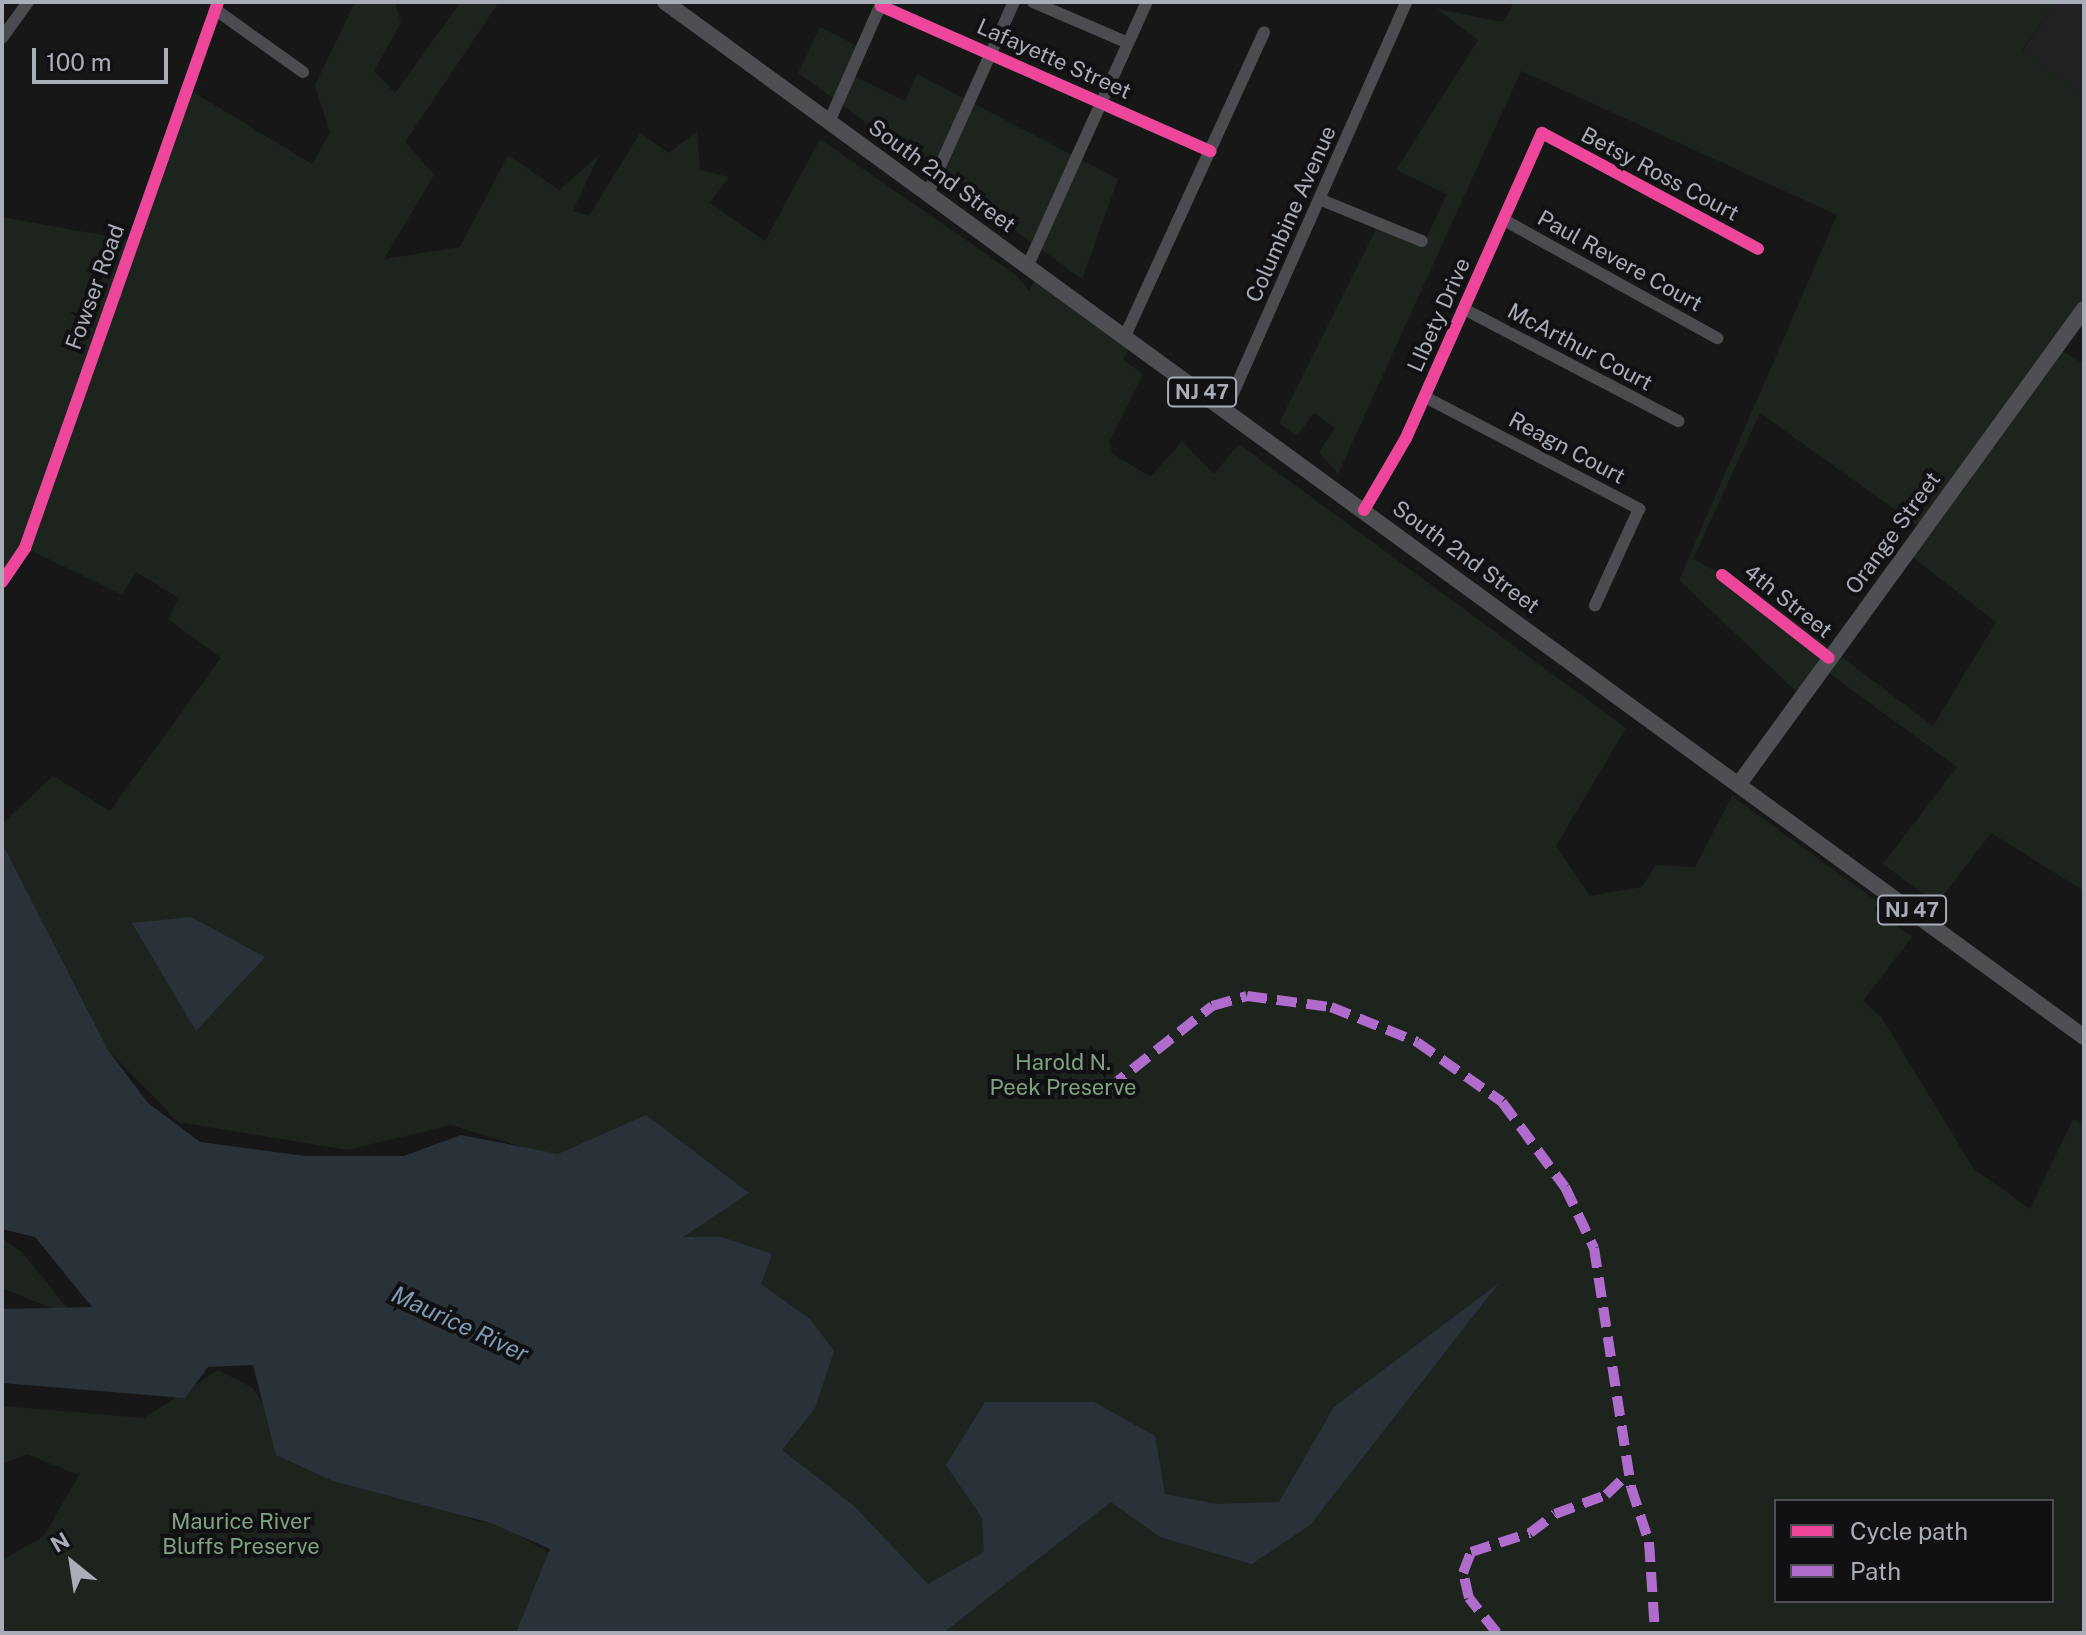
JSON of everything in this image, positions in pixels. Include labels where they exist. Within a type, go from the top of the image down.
[{"type":"main road","name":"South 2nd Street","points":[[665,2],[2084,1037]]},
{"type":"main road","name":"Orange Street","points":[[1739,784],[2084,309]]},
{"type":"street","points":[[2,38],[28,2]]},
{"type":"street","points":[[928,193],[1014,2]]},
{"type":"street","points":[[1033,2],[1128,43]]},
{"type":"street","points":[[1028,265],[1147,2]]},
{"type":"street","name":"Columbine Avenue","points":[[1226,409],[1406,2]]},
{"type":"street","points":[[829,122],[881,4]]},
{"type":"street","name":"Lafayette Street","points":[[881,4],[1210,151]]},
{"type":"street","points":[[217,6],[303,72]]},
{"type":"street","name":"Fowser Road","points":[[2,582],[25,548],[217,6]]},
{"type":"street","points":[[1125,336],[1264,32]]},
{"type":"street","name":"LIbety Drive","points":[[1364,510],[1425,397],[1542,133]]},
{"type":"street","name":"Betsy Ross Court","points":[[1542,133],[1758,249]]},
{"type":"street","points":[[1319,199],[1422,241]]},
{"type":"street","name":"Paul Revere Court","points":[[1504,220],[1717,338]]},
{"type":"street","name":"McArthur Court","points":[[1464,309],[1678,421]]},
{"type":"street","name":"Reagn Court","points":[[1425,397],[1639,509],[1595,605]]},
{"type":"street","name":"4th Street","points":[[1722,575],[1829,658]]},
{"type":"shaded area","points":[[2057,2],[2084,2],[2084,97],[2022,51]]},
{"type":"green space","name":"Harold N. Peek Preserve","points":[[355,2],[395,2],[401,23],[374,71],[395,93],[461,2],[499,2],[405,142],[434,175],[384,259],[460,247],[508,155],[559,190],[599,155],[573,211],[589,216],[640,133],[669,153],[697,131],[700,170],[729,177],[710,203],[765,241],[820,139],[1015,274],[1029,291],[1039,272],[1132,341],[1123,360],[1143,374],[1109,442],[1113,454],[1151,477],[1182,441],[1214,474],[1239,444],[1626,728],[1556,846],[1590,896],[1642,887],[1656,865],[1695,867],[1732,796],[1878,902],[1874,910],[1912,937],[1863,1001],[1882,1018],[1973,1168],[2030,1209],[2073,1119],[2084,1127],[2084,1633],[827,1633],[592,1147],[540,1159],[541,1153],[451,1125],[347,1150],[178,1122],[108,1050],[2,843],[2,824],[53,776],[110,811],[221,658],[168,619],[179,598],[136,572],[122,595],[24,547],[2,581],[2,217],[134,241],[188,89],[312,164],[330,133],[315,85]]},
{"type":"green space","points":[[1514,2],[2057,2],[2022,50],[2084,97],[2084,309],[2056,347],[2084,364],[2084,891],[1991,833],[1937,904],[1883,864],[1957,767],[1822,668],[1801,696],[1679,580],[1837,215],[1521,71],[1338,474],[1319,452],[1335,428],[1314,413],[1297,436],[1279,423],[1378,225],[1423,245],[1447,194],[1396,170],[1478,40],[1437,9],[1503,22]],"holes":[[[1760,413],[1922,529],[1906,552],[1996,622],[1933,726],[1761,596],[1693,559]]]},
{"type":"green space","points":[[820,27],[861,48],[851,75],[905,101],[917,74],[1118,179],[1082,279],[798,73]]},
{"type":"green space","points":[[2,1238],[23,1253],[75,1318],[2,1288]]},
{"type":"green space","name":"Maurice River Bluffs Preserve","points":[[218,1370],[253,1388],[286,1440],[478,1522],[499,1523],[554,1556],[530,1633],[2,1633],[2,1560],[44,1536],[79,1475],[27,1454],[2,1464],[2,1406],[144,1418]]},
{"type":"water","name":"Maurice River","points":[[2,843],[108,1050],[148,1103],[200,1142],[305,1156],[404,1156],[461,1135],[558,1154],[646,1115],[749,1193],[683,1237],[722,1237],[772,1254],[761,1284],[810,1319],[834,1351],[815,1408],[782,1450],[854,1506],[928,1584],[984,1552],[982,1518],[946,1465],[985,1402],[1094,1402],[1155,1436],[1165,1494],[1217,1504],[1279,1502],[1334,1407],[1499,1283],[1310,1525],[1252,1564],[1160,1537],[1111,1502],[943,1633],[516,1633],[550,1549],[491,1523],[333,1481],[276,1455],[253,1365],[208,1367],[185,1398],[2,1383],[2,1309],[92,1307],[35,1237],[2,1229]]},
{"type":"water","points":[[191,917],[265,957],[196,1031],[132,923]]},
{"type":"marked path","points":[[1109,1088],[1212,1006],[1247,996],[1331,1007],[1417,1042],[1502,1102],[1565,1187],[1594,1248],[1631,1487],[1649,1542],[1655,1633]]},
{"type":"marked path","points":[[1497,1633],[1469,1598],[1463,1573],[1471,1552],[1530,1533],[1555,1514],[1606,1495],[1628,1474]]},
{"type":"cycle path","points":[[2,582],[25,548],[218,2]]},
{"type":"cycle path","points":[[881,6],[1210,151]]},
{"type":"cycle path","points":[[1364,510],[1406,438],[1542,133],[1758,249]]},
{"type":"cycle path","points":[[1722,575],[1829,658]]}]
